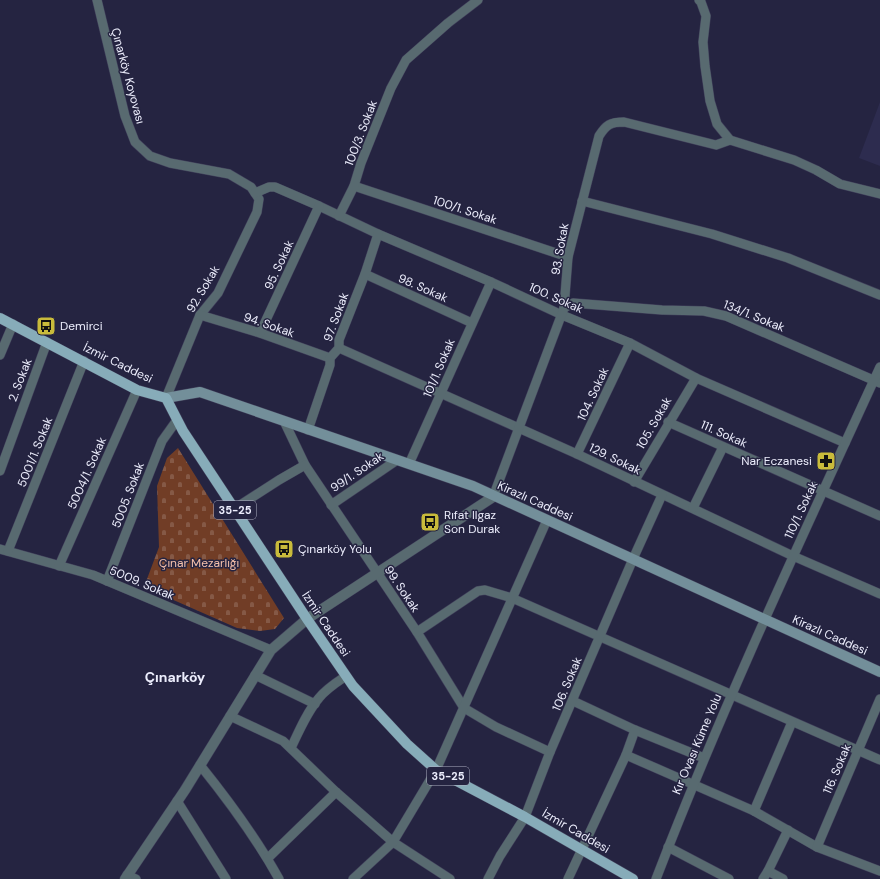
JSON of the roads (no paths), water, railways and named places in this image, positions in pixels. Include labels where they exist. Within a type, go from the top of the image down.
[{"type":"main road","name":"İzmir Caddesi","points":[[0,318],[137,390],[166,398],[183,431],[346,676],[353,686],[407,744],[436,770],[525,817],[633,879]]},
{"type":"main road","name":"Kirazlı Caddesi","points":[[166,398],[200,392],[473,486],[494,497],[880,672]]},
{"type":"street","name":"Çınarköy Koyovası","points":[[97,0],[125,116],[135,142],[150,156],[170,163],[229,174],[251,187],[255,193]]},
{"type":"street","name":"100/3. Sokak","points":[[339,216],[354,186],[361,163],[391,88],[406,60],[448,23],[478,0]]},
{"type":"street","points":[[699,0],[706,16],[703,42],[710,101],[717,124],[730,140],[794,160],[816,170],[840,184],[880,194]]},
{"type":"street","name":"93. Sokak","points":[[494,497],[563,311],[568,257],[599,136],[603,128],[613,122],[624,122],[716,145],[730,140]]},
{"type":"street","name":"100/1. Sokak","points":[[354,186],[568,257]]},
{"type":"street","name":"100. Sokak","points":[[255,193],[269,187],[275,187],[378,234],[563,311],[630,343],[696,378],[845,443]]},
{"type":"street","name":"92. Sokak","points":[[166,398],[200,315],[218,293],[257,212],[259,199],[255,193]]},
{"type":"street","points":[[582,201],[712,234],[788,258],[880,295]]},
{"type":"street","name":"95. Sokak","points":[[260,333],[319,206]]},
{"type":"street","name":"97. Sokak","points":[[308,430],[330,365],[330,358],[339,348],[339,340],[365,274],[378,234]]},
{"type":"street","name":"98. Sokak","points":[[365,274],[472,323]]},
{"type":"street","name":"101/1. Sokak","points":[[409,464],[442,394],[491,282]]},
{"type":"street","name":"134/1. Sokak","points":[[563,311],[573,303],[662,310],[704,311],[726,316],[877,381]]},
{"type":"street","name":"94. Sokak","points":[[200,315],[260,333],[330,358]]},
{"type":"street","points":[[0,355],[13,324]]},
{"type":"street","name":"2. Sokak","points":[[0,471],[47,342]]},
{"type":"street","name":"104. Sokak","points":[[577,454],[630,343]]},
{"type":"street","name":"129. Sokak","points":[[339,348],[577,454],[793,556],[880,594]]},
{"type":"street","name":"5001/1. Sokak","points":[[4,550],[84,362]]},
{"type":"street","name":"110/1. Sokak","points":[[764,619],[845,443],[877,381],[880,367]]},
{"type":"street","name":"105. Sokak","points":[[634,482],[668,422],[696,378]]},
{"type":"street","name":"5004/1. Sokak","points":[[59,566],[137,390]]},
{"type":"street","name":"5005. Sokak","points":[[107,581],[162,441],[177,420]]},
{"type":"street","name":"99. Sokak","points":[[284,421],[304,465],[417,632],[464,708]]},
{"type":"street","name":"111. Sokak","points":[[668,422],[880,516]]},
{"type":"street","points":[[693,508],[723,447]]},
{"type":"street","name":"99/1. Sokak","points":[[331,505],[396,460]]},
{"type":"street","points":[[234,509],[304,465]]},
{"type":"street","name":"106. Sokak","points":[[488,879],[500,856],[525,817],[550,752],[662,495]]},
{"type":"street","points":[[129,878],[271,650],[307,619],[494,497]]},
{"type":"street","points":[[353,879],[393,842],[436,770],[547,520]]},
{"type":"street","name":"5009. Sokak","points":[[4,550],[107,581],[271,650]]},
{"type":"street","points":[[417,632],[478,591],[485,590],[512,598],[880,760]]},
{"type":"street","name":"Kır Ovası Küme Yolu","points":[[656,879],[692,785],[764,619]]},
{"type":"street","points":[[255,675],[315,704]]},
{"type":"street","points":[[290,748],[319,697],[335,683],[346,676]]},
{"type":"street","name":"116. Sokak","points":[[817,847],[880,699]]},
{"type":"street","points":[[573,701],[635,730],[704,758]]},
{"type":"street","points":[[464,708],[496,727],[550,752]]},
{"type":"street","points":[[230,716],[284,741],[336,792],[393,842],[450,879]]},
{"type":"street","points":[[754,811],[792,722]]},
{"type":"street","points":[[568,879],[626,755],[635,730]]},
{"type":"street","points":[[626,755],[754,811],[817,847],[880,871]]},
{"type":"street","points":[[200,765],[268,858],[279,879]]},
{"type":"street","points":[[268,858],[336,792]]},
{"type":"street","points":[[176,801],[226,879]]},
{"type":"street","points":[[783,879],[766,875],[788,830]]},
{"type":"street","points":[[668,847],[729,879]]},
{"type":"place","name":"Demirci","points":[[46,326]]},
{"type":"place","name":"Nar Eczanesi","points":[[826,461]]},
{"type":"place","name":"Rıfat Ilgaz Son Durak","points":[[430,522]]},
{"type":"place","name":"Çınarköy Yolu","points":[[284,549]]},
{"type":"district","name":"Çınarköy","points":[[175,677]]},
{"type":"park label","name":"Çınar Mezarlığı","points":[[199,563]]}]
